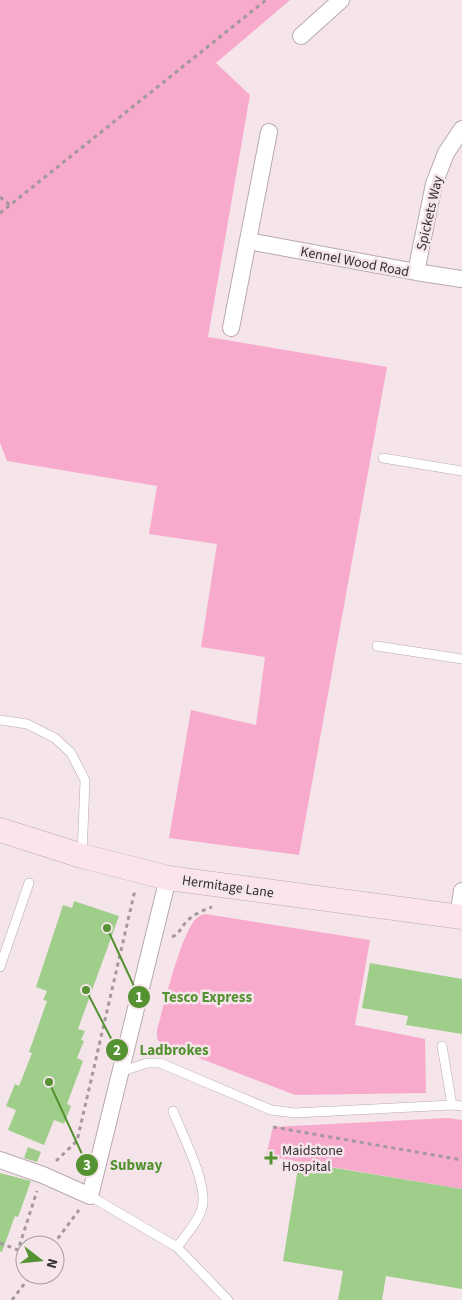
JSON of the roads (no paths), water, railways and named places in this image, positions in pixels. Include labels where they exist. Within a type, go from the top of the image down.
[{"type":"main road","name":"Hermitage Lane","points":[[0,830],[82,856],[168,878],[460,917]]},
{"type":"street","points":[[301,36],[341,0]]},
{"type":"street","name":"Spickets Way","points":[[416,272],[434,184],[446,154],[462,129]]},
{"type":"street","points":[[232,328],[269,132]]},
{"type":"street","name":"Kennel Wood Road","points":[[248,241],[416,272],[462,278]]},
{"type":"street","points":[[0,1160],[43,1175],[90,1196],[168,878]]},
{"type":"street","points":[[460,917],[462,891]]},
{"type":"lane","points":[[383,458],[462,471]]},
{"type":"lane","points":[[377,646],[462,659]]},
{"type":"lane","points":[[0,720],[27,724],[55,738],[71,753],[85,780],[82,856]]},
{"type":"lane","points":[[0,967],[29,883]]},
{"type":"lane","points":[[442,1046],[452,1105]]},
{"type":"lane","points":[[120,1072],[147,1064],[160,1063],[271,1110],[295,1113],[462,1106]]},
{"type":"lane","points":[[173,1112],[202,1183],[204,1196],[200,1214],[177,1247]]},
{"type":"lane","points":[[90,1196],[177,1247],[228,1300]]},
{"type":"place","name":"Tesco Express","points":[[107,928]]},
{"type":"place","name":"Ladbrokes","points":[[86,990]]},
{"type":"place","name":"Subway","points":[[49,1082]]},
{"type":"place","name":"Maidstone Hospital","points":[[271,1158]]}]
